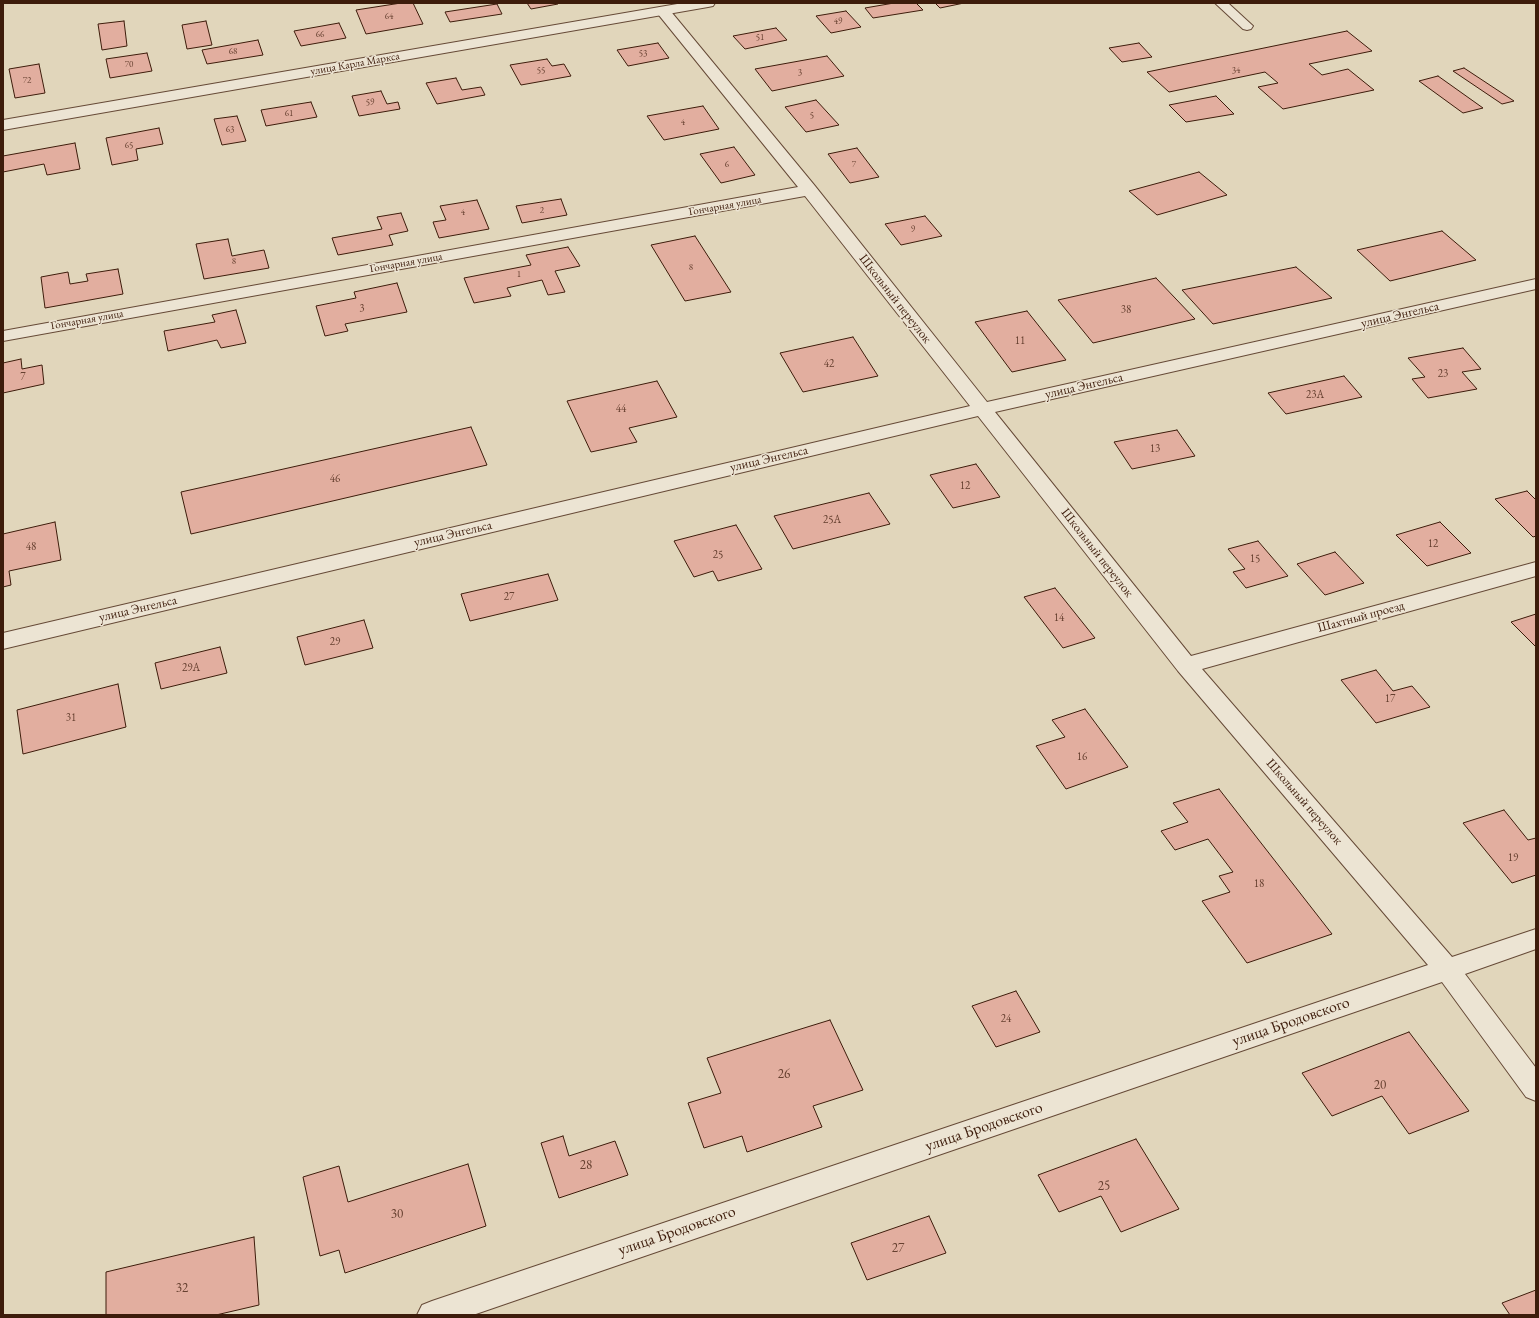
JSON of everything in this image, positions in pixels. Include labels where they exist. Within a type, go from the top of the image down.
[{"type":"street","name":"улица Карла Маркса","points":[[3,125],[708,3]]},
{"type":"street","name":"Школьный переулок","points":[[663,11],[809,190],[1186,665],[1447,969],[1536,1090]]},
{"type":"street","name":"Гончарная улица","points":[[3,336],[809,190]]},
{"type":"street","name":"улица Энгельса","points":[[3,642],[982,408],[1536,284]]},
{"type":"street","name":"Шахтный проезд","points":[[1186,665],[1536,569]]},
{"type":"street","name":"улица Бродовского","points":[[432,1315],[1536,939]]},
{"type":"lane","points":[[1221,3],[1247,26]]},
{"type":"building","points":[[401,3],[413,3],[423,24],[366,34],[356,10]]},
{"type":"building","points":[[527,3],[558,3],[558,4],[531,9]]},
{"type":"building","points":[[894,3],[916,3],[923,10],[873,18],[865,8]]},
{"type":"building","points":[[935,3],[964,3],[940,8]]},
{"type":"building","points":[[497,4],[502,14],[450,22],[445,12]]},
{"type":"building","points":[[846,11],[861,27],[831,33],[816,16]]},
{"type":"building","points":[[124,21],[127,46],[102,50],[98,24]]},
{"type":"building","points":[[206,21],[212,45],[187,49],[182,25]]},
{"type":"building","points":[[339,23],[346,38],[301,46],[294,31]]},
{"type":"building","points":[[776,28],[787,40],[745,49],[733,36]]},
{"type":"building","points":[[1347,31],[1372,51],[1309,64],[1322,75],[1348,69],[1374,90],[1283,109],[1258,87],[1278,83],[1265,72],[1169,92],[1147,72]]},
{"type":"building","points":[[258,40],[263,55],[207,64],[202,50]]},
{"type":"building","points":[[658,43],[669,58],[628,66],[617,50]]},
{"type":"building","points":[[1139,43],[1152,57],[1122,62],[1109,48]]},
{"type":"building","points":[[147,53],[152,71],[110,78],[106,59]]},
{"type":"building","points":[[827,56],[844,76],[772,91],[755,69]]},
{"type":"building","points":[[547,59],[552,66],[564,64],[571,76],[521,85],[510,65]]},
{"type":"building","points":[[39,64],[45,93],[15,98],[9,69]]},
{"type":"building","points":[[1464,68],[1514,101],[1502,104],[1453,71]]},
{"type":"building","points":[[1438,76],[1483,108],[1463,113],[1419,81]]},
{"type":"building","points":[[456,78],[462,90],[481,87],[485,95],[437,104],[426,83]]},
{"type":"building","points":[[381,91],[387,104],[398,102],[400,109],[359,116],[352,96]]},
{"type":"building","points":[[1216,96],[1234,114],[1186,122],[1169,105]]},
{"type":"building","points":[[816,100],[839,125],[806,132],[785,107]]},
{"type":"building","points":[[311,102],[317,117],[266,126],[261,110]]},
{"type":"building","points":[[703,106],[719,129],[664,140],[647,116]]},
{"type":"building","points":[[237,116],[246,141],[222,145],[214,119]]},
{"type":"building","points":[[159,128],[163,144],[136,149],[138,160],[112,165],[106,138]]},
{"type":"building","points":[[75,143],[80,169],[47,175],[44,164],[3,172],[3,156]]},
{"type":"building","points":[[734,147],[755,175],[721,183],[700,154]]},
{"type":"building","points":[[857,148],[879,177],[850,183],[828,154]]},
{"type":"building","points":[[1199,172],[1227,195],[1157,215],[1129,191]]},
{"type":"building","points":[[561,199],[567,215],[522,223],[516,206]]},
{"type":"building","points":[[477,200],[489,229],[439,238],[433,222],[446,220],[440,206]]},
{"type":"building","points":[[401,213],[408,231],[389,235],[393,245],[338,255],[332,238],[382,229],[377,217]]},
{"type":"building","points":[[925,216],[942,236],[901,245],[885,224]]},
{"type":"building","points":[[1442,231],[1476,260],[1390,281],[1357,250]]},
{"type":"building","points":[[695,236],[731,292],[685,301],[651,245]]},
{"type":"building","points":[[228,239],[232,256],[264,250],[269,268],[204,279],[196,244]]},
{"type":"building","points":[[568,247],[580,266],[555,271],[565,292],[548,295],[542,280],[507,288],[511,296],[474,303],[464,278],[531,265],[526,255]]},
{"type":"building","points":[[1296,267],[1332,298],[1213,324],[1182,290]]},
{"type":"building","points":[[118,269],[123,294],[45,308],[41,277],[68,272],[70,284],[88,281],[86,274]]},
{"type":"building","points":[[1156,278],[1195,319],[1093,343],[1058,300]]},
{"type":"building","points":[[397,283],[407,312],[345,324],[348,331],[325,336],[316,306],[356,298],[354,292]]},
{"type":"building","points":[[236,310],[246,343],[221,348],[217,340],[168,351],[164,331],[215,322],[212,315]]},
{"type":"building","points":[[1027,311],[1066,360],[1012,372],[975,322]]},
{"type":"building","points":[[853,337],[878,376],[803,392],[780,353]]},
{"type":"building","points":[[1463,348],[1481,369],[1462,372],[1477,389],[1428,398],[1412,379],[1425,377],[1408,358]]},
{"type":"building","points":[[21,359],[22,369],[42,365],[44,384],[3,393],[3,363]]},
{"type":"building","points":[[1344,376],[1362,397],[1286,414],[1268,393]]},
{"type":"building","points":[[657,381],[677,417],[629,428],[637,442],[591,452],[567,401]]},
{"type":"building","points":[[471,427],[487,465],[191,534],[181,492]]},
{"type":"building","points":[[1177,430],[1195,456],[1132,469],[1114,442]]},
{"type":"building","points":[[976,464],[1000,497],[953,508],[930,475]]},
{"type":"building","points":[[1527,491],[1536,500],[1536,536],[1533,537],[1495,499]]},
{"type":"building","points":[[869,493],[890,524],[793,549],[774,516]]},
{"type":"building","points":[[55,522],[61,560],[9,571],[11,585],[3,587],[3,534]]},
{"type":"building","points":[[1440,522],[1471,553],[1427,566],[1396,535]]},
{"type":"building","points":[[736,525],[762,569],[718,581],[713,571],[694,577],[674,541]]},
{"type":"building","points":[[1258,541],[1288,576],[1246,588],[1233,572],[1245,569],[1228,549]]},
{"type":"building","points":[[1335,552],[1364,583],[1325,595],[1297,564]]},
{"type":"building","points":[[548,574],[558,600],[470,621],[461,594]]},
{"type":"building","points":[[1055,588],[1095,638],[1063,648],[1024,597]]},
{"type":"building","points":[[1536,614],[1536,646],[1535,646],[1511,622]]},
{"type":"building","points":[[364,620],[373,648],[305,665],[297,637]]},
{"type":"building","points":[[220,647],[227,673],[161,689],[155,663]]},
{"type":"building","points":[[1376,670],[1393,691],[1412,686],[1430,707],[1376,723],[1341,680]]},
{"type":"building","points":[[118,684],[126,727],[23,754],[17,710]]},
{"type":"building","points":[[1085,709],[1128,767],[1066,789],[1036,746],[1065,737],[1052,720]]},
{"type":"building","points":[[1219,789],[1332,934],[1247,963],[1202,901],[1230,892],[1219,876],[1233,872],[1208,839],[1175,850],[1161,831],[1188,822],[1173,803]]},
{"type":"building","points":[[1504,810],[1528,840],[1536,838],[1536,875],[1512,883],[1463,823]]},
{"type":"building","points":[[1016,991],[1040,1032],[996,1047],[972,1006]]},
{"type":"building","points":[[830,1020],[863,1090],[813,1106],[822,1127],[747,1152],[742,1136],[704,1148],[688,1103],[721,1093],[707,1058]]},
{"type":"building","points":[[1409,1032],[1469,1111],[1409,1134],[1382,1096],[1332,1116],[1302,1073]]},
{"type":"building","points":[[563,1136],[569,1156],[615,1141],[628,1175],[559,1198],[541,1143]]},
{"type":"building","points":[[1136,1139],[1179,1209],[1121,1232],[1101,1196],[1059,1212],[1038,1175]]},
{"type":"building","points":[[468,1164],[486,1226],[345,1273],[339,1250],[320,1256],[303,1177],[339,1166],[348,1202]]},
{"type":"building","points":[[929,1216],[946,1253],[867,1280],[851,1243]]},
{"type":"building","points":[[254,1237],[259,1305],[216,1315],[106,1315],[106,1272]]},
{"type":"building","points":[[1536,1290],[1536,1315],[1510,1315],[1502,1303]]}]
